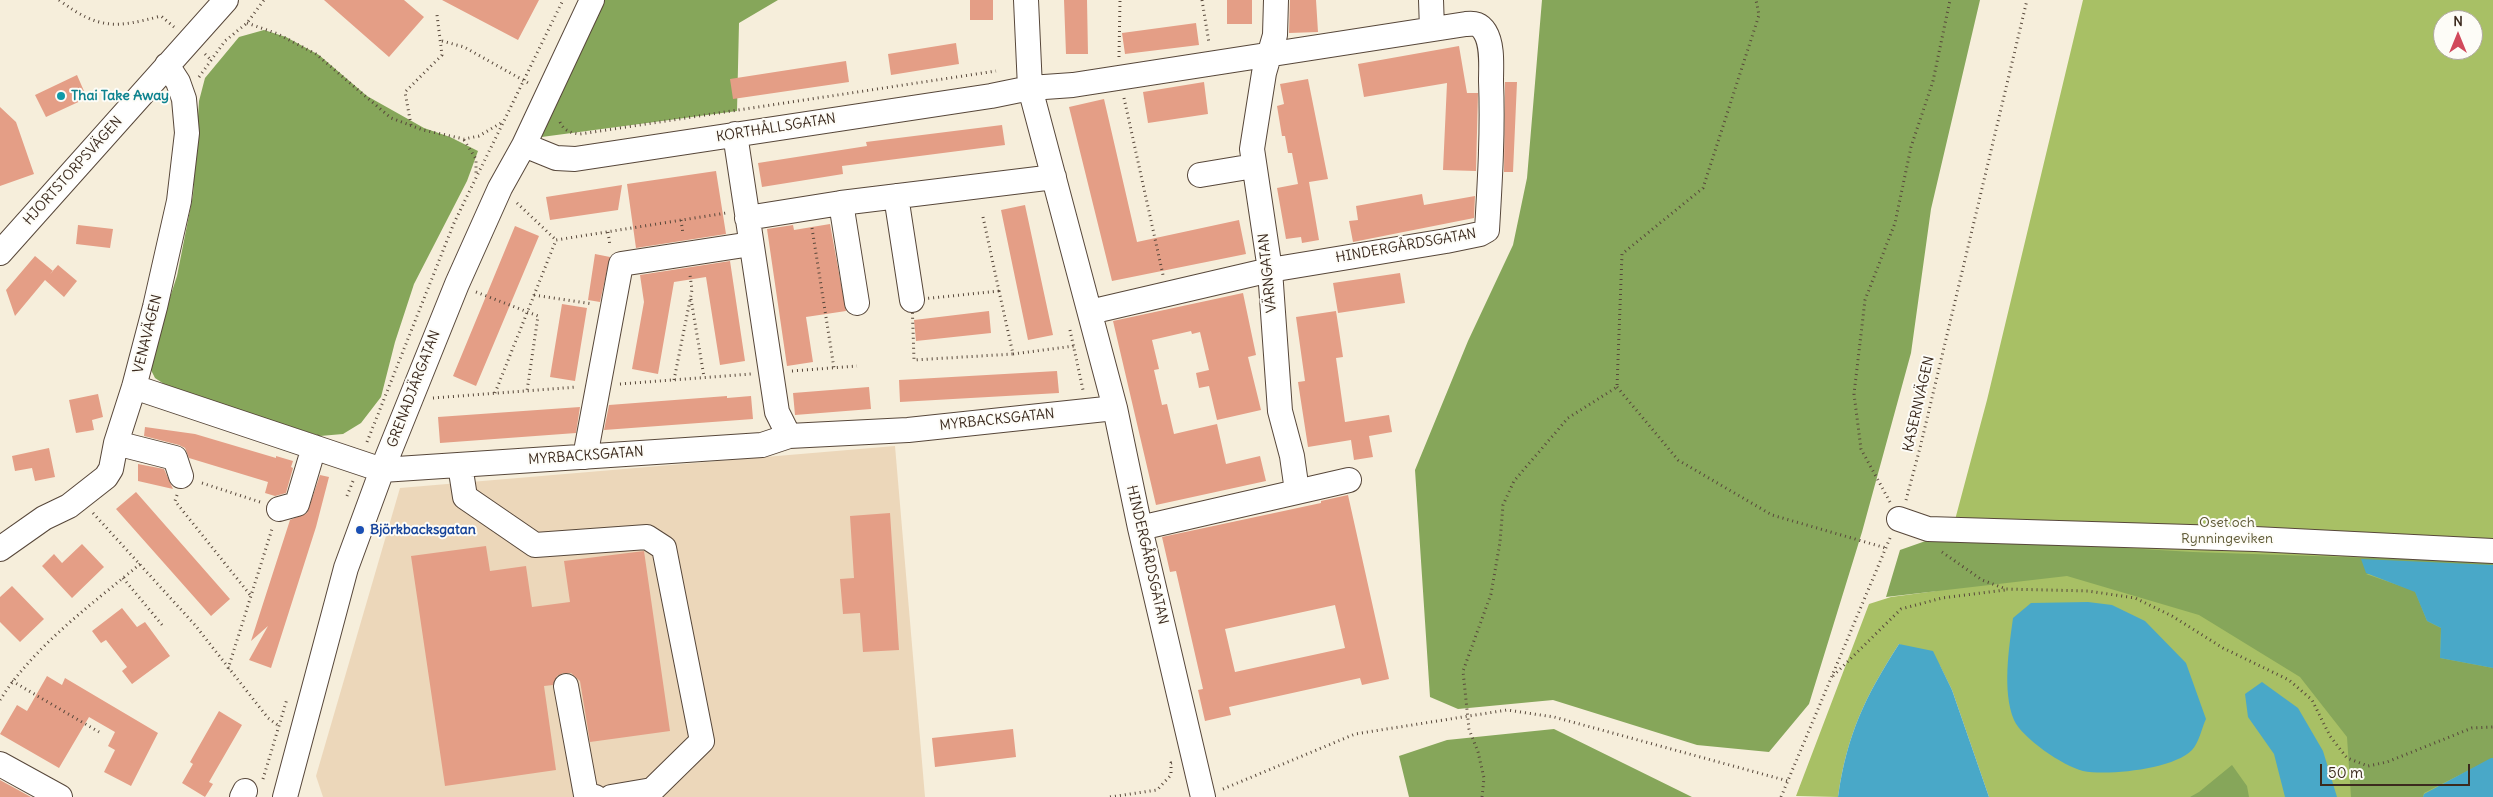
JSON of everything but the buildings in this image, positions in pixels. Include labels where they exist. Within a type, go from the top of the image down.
[{"type":"street","name":"HJORTSTORPSVÄGEN","points":[[0,253],[89,156],[225,0]]},
{"type":"street","name":"GRENADJÄRGATAN","points":[[285,797],[346,568],[382,470],[457,284],[500,188],[524,145],[592,0]]},
{"type":"street","name":"HINDERGÅRDSGATAN","points":[[1026,0],[1030,88],[1115,408],[1198,796]]},
{"type":"street","name":"VÄRNGATAN","points":[[1276,0],[1275,35],[1258,104],[1252,149],[1270,270],[1280,411],[1292,456],[1297,491]]},
{"type":"street","points":[[1431,0],[1432,29]]},
{"type":"street","name":"HINDERGÅRDSGATAN","points":[[1090,312],[1270,270],[1446,241],[1480,234],[1487,230],[1493,133],[1489,42],[1486,34],[1476,23],[1269,54]]},
{"type":"street","points":[[1030,88],[1073,86],[1269,54]]},
{"type":"street","name":"VENAVÄGEN","points":[[0,549],[79,498],[106,477],[111,469],[116,443],[134,387],[155,307],[179,201],[187,133],[184,99],[178,82],[167,65]]},
{"type":"street","name":"KORTHÅLLSGATAN","points":[[524,145],[556,158],[575,159],[991,96],[1030,88]]},
{"type":"street","points":[[735,134],[777,412],[789,436]]},
{"type":"street","points":[[1200,175],[1254,166]]},
{"type":"street","points":[[747,214],[809,209],[841,203],[1054,177]]},
{"type":"street","points":[[896,196],[912,300]]},
{"type":"street","points":[[841,203],[857,304]]},
{"type":"street","points":[[585,457],[621,264],[751,244]]},
{"type":"street","points":[[134,387],[382,470]]},
{"type":"street","name":"MYRBACKSGATAN","points":[[382,470],[762,445],[789,436],[908,430],[1115,408]]},
{"type":"street","points":[[116,443],[175,458],[181,476]]},
{"type":"street","points":[[279,508],[297,504],[314,447]]},
{"type":"street","points":[[460,465],[466,497],[535,545],[647,536],[664,548],[702,741],[652,790],[611,797]]},
{"type":"street","points":[[1140,528],[1349,480]]},
{"type":"street","points":[[1899,518],[1928,529],[2119,534],[2493,550]]},
{"type":"street","points":[[566,686],[586,795],[595,797]]},
{"type":"street","points":[[0,764],[60,797]]},
{"type":"path","points":[[59,0],[82,15],[107,24],[126,25],[161,16],[175,27]]},
{"type":"path","points":[[184,99],[210,59],[226,41],[247,23],[264,0]]},
{"type":"path","points":[[1120,0],[1120,78],[1167,294]]},
{"type":"path","points":[[1202,0],[1212,64]]},
{"type":"path","points":[[1756,0],[1759,14],[1704,188],[1622,254],[1617,387],[1678,460],[1772,514],[1886,548]]},
{"type":"path","points":[[1899,518],[1861,449],[1854,394],[1865,300],[1894,223],[1911,147],[1933,81],[1950,0]]},
{"type":"path","name":"KASERNVÄGEN","points":[[1781,797],[1899,518],[1920,448],[2027,0]]},
{"type":"path","points":[[411,125],[405,92],[442,56],[442,41],[437,15]]},
{"type":"path","points":[[247,23],[278,34],[316,54],[391,118],[464,139],[479,136],[503,121]]},
{"type":"path","points":[[442,41],[464,47],[523,81],[549,92]]},
{"type":"path","points":[[559,115],[563,128],[570,133],[580,134],[1005,70]]},
{"type":"path","points":[[464,139],[476,159],[476,176]]},
{"type":"path","points":[[500,188],[556,240]]},
{"type":"path","points":[[809,209],[834,368]]},
{"type":"path","points":[[556,240],[681,220],[747,214]]},
{"type":"path","points":[[984,217],[1013,354]]},
{"type":"path","points":[[674,380],[692,290],[681,220]]},
{"type":"path","points":[[495,393],[556,240]]},
{"type":"path","points":[[457,284],[538,316],[527,391]]},
{"type":"path","points":[[999,291],[912,300],[914,360],[1013,354],[1074,346]]},
{"type":"path","points":[[534,295],[613,306]]},
{"type":"path","points":[[691,297],[704,377]]},
{"type":"path","points":[[410,399],[857,366]]},
{"type":"path","points":[[1482,797],[1484,778],[1466,717],[1463,671],[1491,594],[1503,505],[1514,481],[1568,418],[1617,387]]},
{"type":"path","points":[[228,669],[279,508],[181,476],[175,501],[251,596]]},
{"type":"path","points":[[79,498],[195,625],[268,718],[279,726]]},
{"type":"path","points":[[1934,546],[1982,580],[2006,590]]},
{"type":"path","points":[[0,700],[18,673],[70,622],[140,564]]},
{"type":"path","points":[[123,578],[163,626]]},
{"type":"path","points":[[1832,677],[1901,609],[1942,598],[2006,590],[2088,591],[2135,598],[2172,616],[2223,648],[2289,680],[2312,700],[2330,736],[2347,758],[2368,766],[2387,762],[2472,728],[2493,727]]},
{"type":"path","points":[[12,681],[99,732]]},
{"type":"path","points":[[1198,796],[1244,782],[1355,734],[1506,710],[1554,717],[1788,781]]},
{"type":"shaded area","points":[[895,446],[925,797],[323,797],[316,776],[400,488]]},
{"type":"green space","points":[[601,0],[778,0],[739,23],[737,111],[534,138]]},
{"type":"green space","points":[[1542,0],[1980,0],[1931,209],[1911,353],[1862,532],[1809,704],[1769,752],[1697,745],[1553,700],[1458,709],[1430,697],[1415,470],[1468,341],[1513,245],[1527,178]]},
{"type":"green space","name":"Oset och Rynningeviken","points":[[2083,0],[2493,0],[2493,797],[1989,797],[1952,690],[1940,666],[1899,644],[1876,681],[1859,717],[1847,754],[1838,797],[1796,796],[1869,604],[1891,597],[1936,591],[1987,400]]},
{"type":"green space","points":[[264,30],[286,37],[319,55],[367,96],[424,128],[450,137],[478,151],[467,181],[414,284],[395,342],[381,397],[361,423],[343,434],[320,436],[170,388],[155,378],[148,364],[177,276],[193,195],[199,101],[205,78],[239,37]]},
{"type":"green space","points":[[1937,537],[2193,552],[2493,562],[2493,565],[2366,574],[2415,591],[2427,621],[2441,628],[2440,658],[2493,668],[2493,758],[2424,793],[2423,797],[2351,797],[2347,737],[2300,677],[2199,615],[2067,576],[1886,597],[1900,550]]},
{"type":"green space","points":[[1554,729],[1692,797],[1409,797],[1399,756],[1447,740]]},
{"type":"green space","points":[[2232,765],[2247,786],[2249,797],[2190,797],[2199,792]]},
{"type":"water","points":[[2361,559],[2493,565],[2493,668],[2440,658],[2441,628],[2427,621],[2415,592],[2366,573]]},
{"type":"water","points":[[2088,602],[2112,605],[2145,621],[2186,663],[2206,719],[2194,747],[2183,757],[2140,770],[2124,772],[2083,771],[2054,757],[2034,743],[2018,727],[2010,709],[2007,683],[2013,618],[2031,603]]},
{"type":"water","points":[[1899,644],[1933,651],[1952,690],[1989,797],[1838,797],[1847,754],[1859,717],[1876,681]]},
{"type":"water","points":[[2262,682],[2298,708],[2323,751],[2337,797],[2285,797],[2274,754],[2248,717],[2245,694]]},
{"type":"water","points":[[2493,758],[2493,797],[2423,797],[2424,794]]},
{"type":"place","name":"Thai Take Away","points":[[61,96]]},
{"type":"place","name":"Björkbacksgatan","points":[[360,530]]}]
